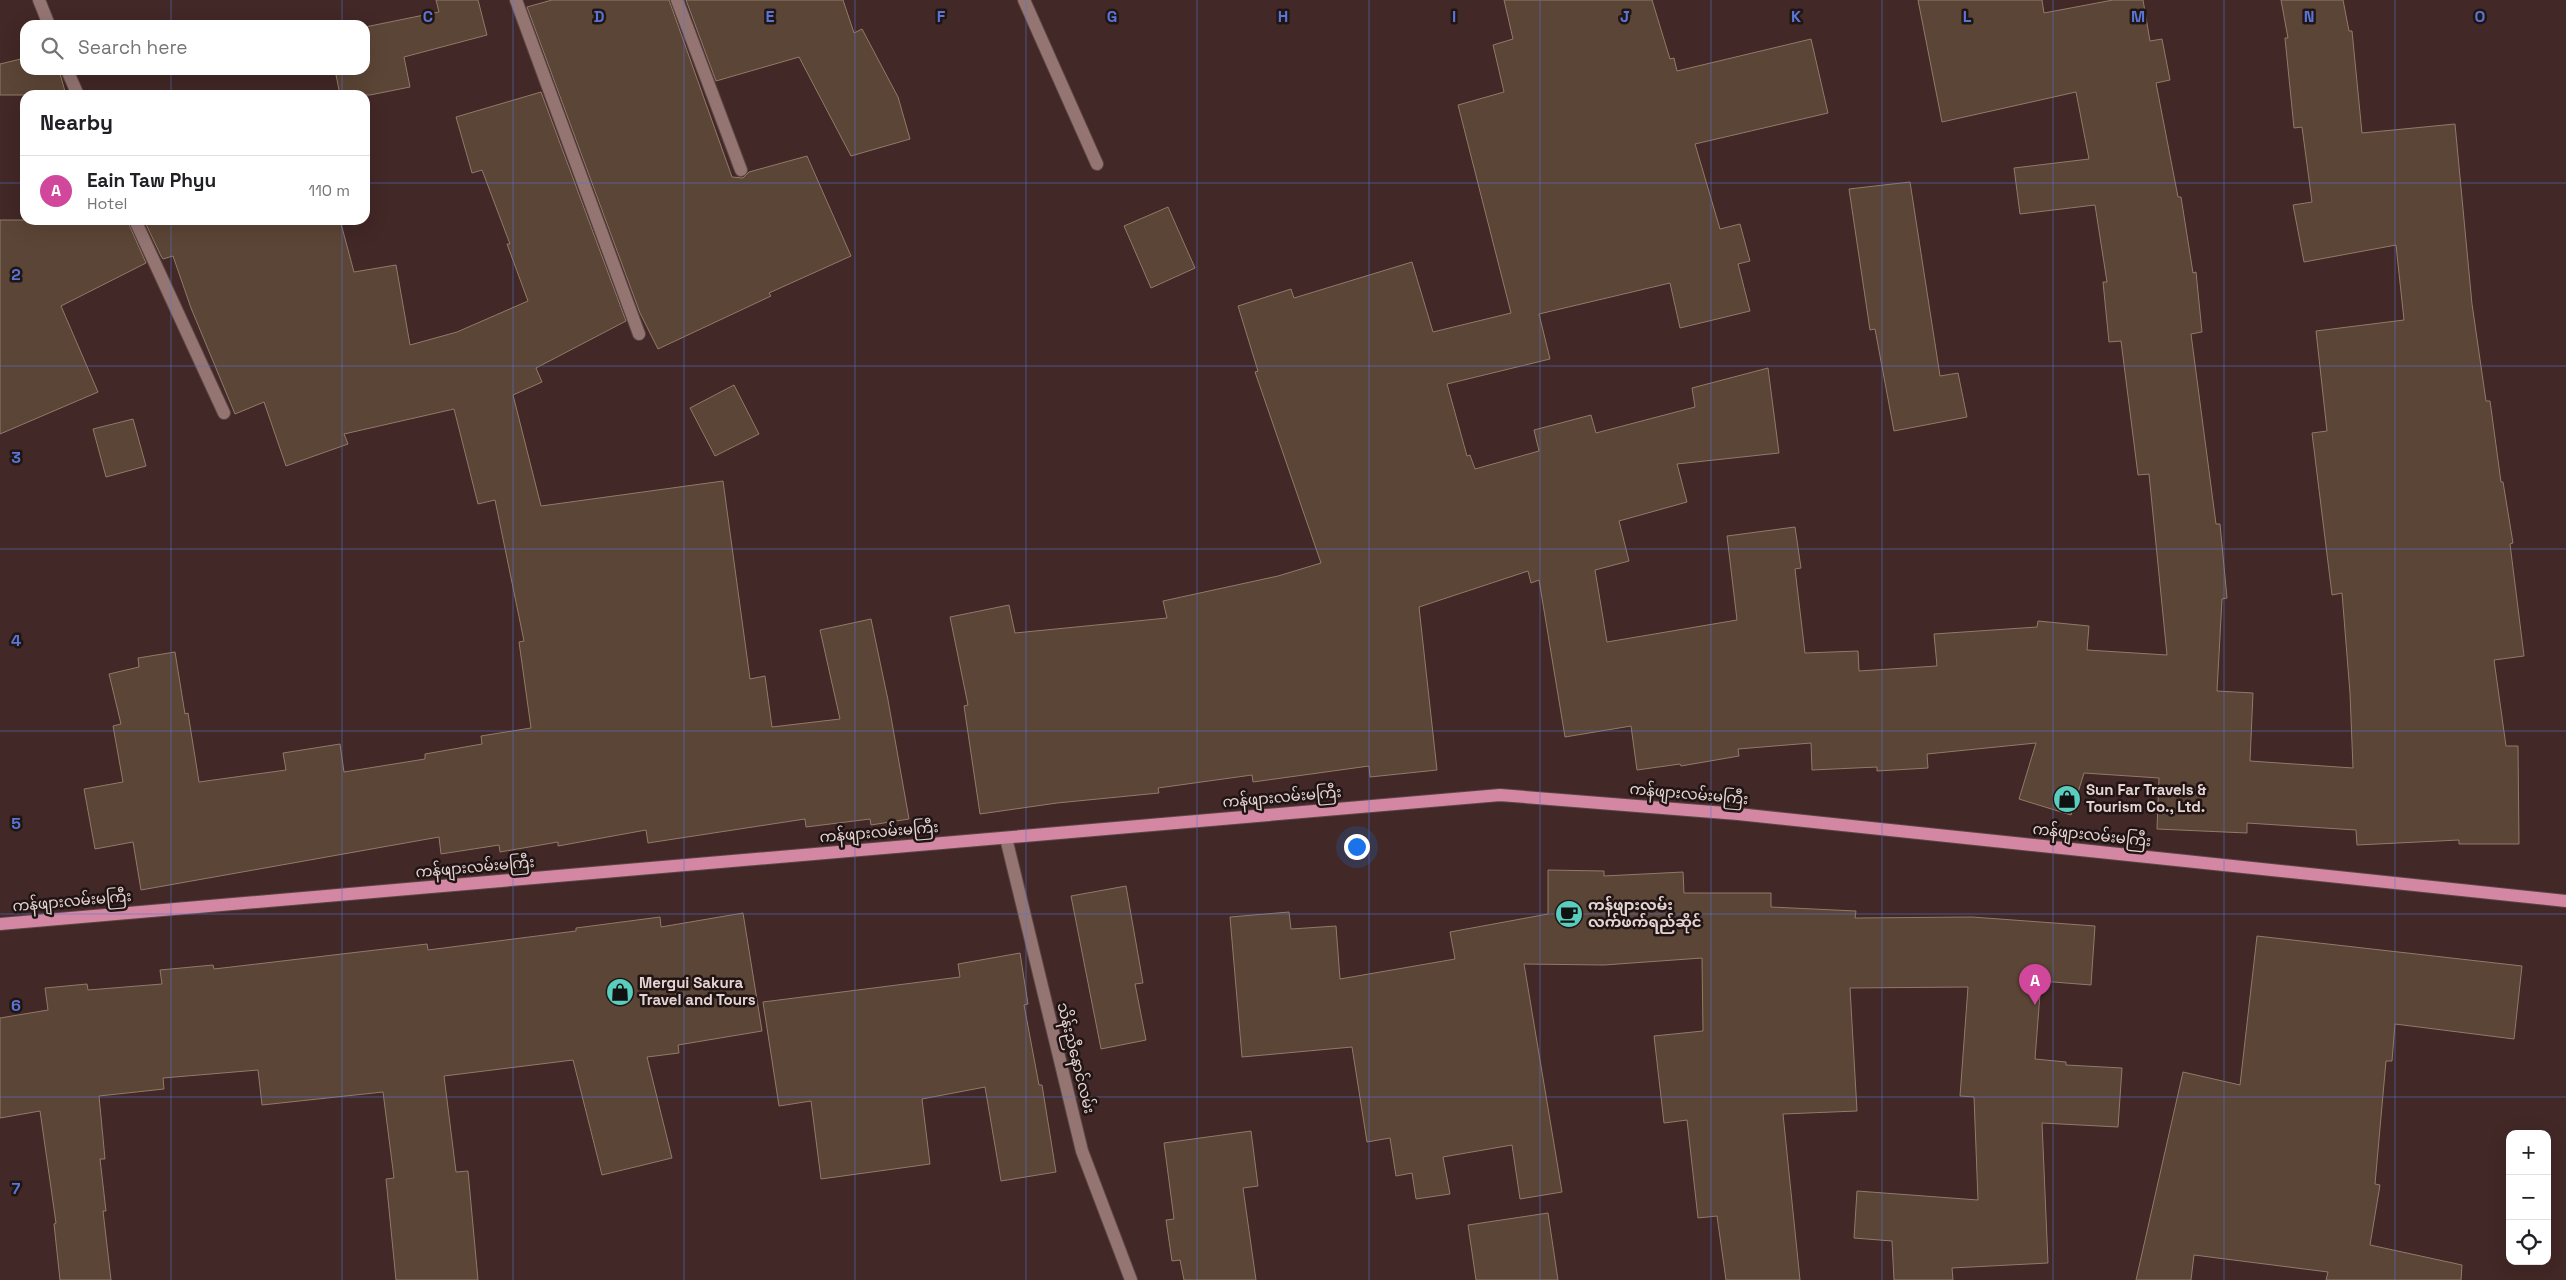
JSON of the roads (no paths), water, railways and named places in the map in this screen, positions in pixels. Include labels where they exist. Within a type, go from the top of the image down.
[{"type":"main road","name":"ကန်ဖျားလမ်းမကြီး","points":[[0,924],[1500,795],[1738,814],[2566,901]]},
{"type":"street","points":[[40,0],[47,20]]},
{"type":"street","points":[[516,0],[639,334]]},
{"type":"street","points":[[678,0],[741,170]]},
{"type":"street","points":[[1024,0],[1097,164]]},
{"type":"street","points":[[69,75],[76,90]]},
{"type":"street","points":[[137,225],[224,413]]},
{"type":"street","name":"သိန်းညီနောင်လမ်း","points":[[1006,838],[1082,1151],[1131,1280]]},
{"type":"place","name":"Sun Far Travels & Tourism Co., Ltd.","points":[[2067,799]]},
{"type":"place","name":"ကန်ဖျားလမ်း လက်ဖက်ရည်ဆိုင်","points":[[1569,914]]},
{"type":"place","name":"Mergui Sakura Travel and Tours","points":[[620,992]]},
{"type":"place","name":"Eain Taw Phyu","points":[[2035,1005]]}]
